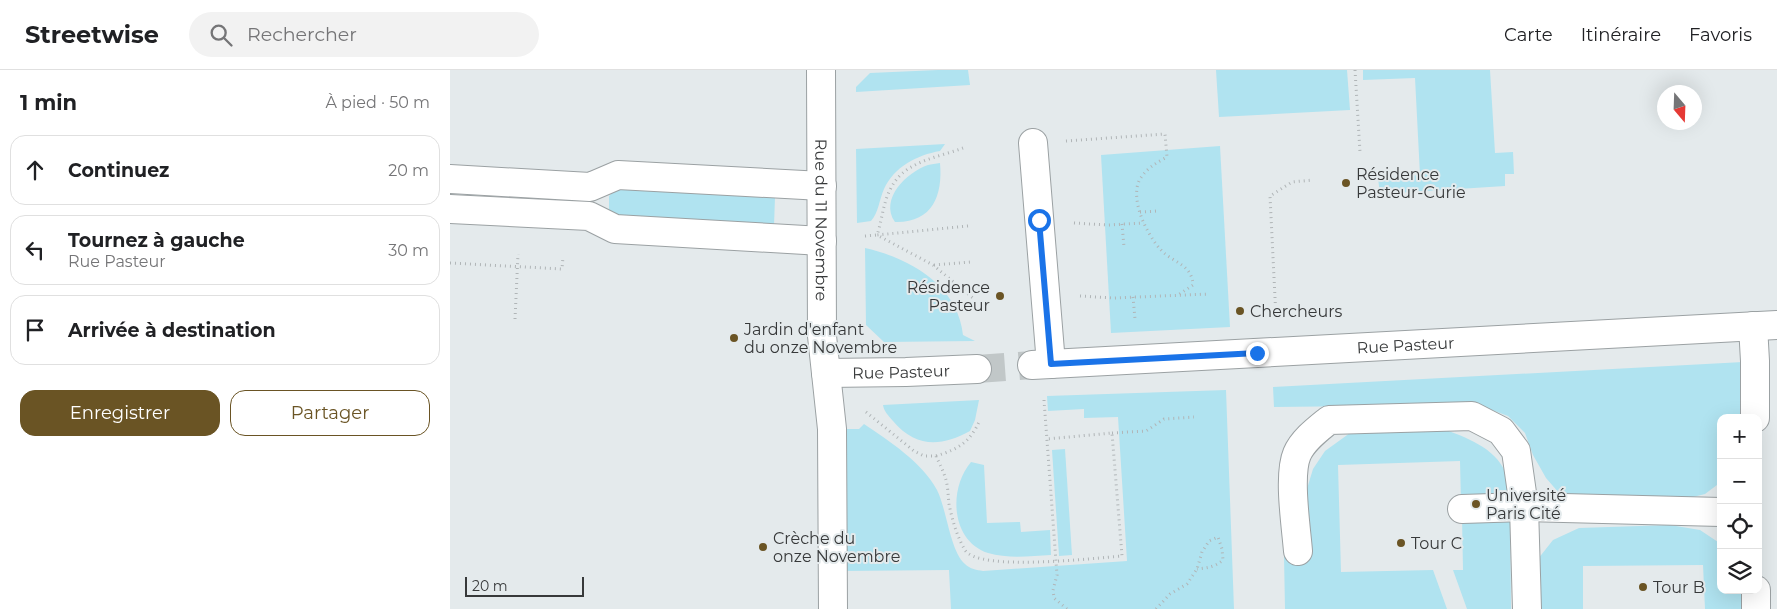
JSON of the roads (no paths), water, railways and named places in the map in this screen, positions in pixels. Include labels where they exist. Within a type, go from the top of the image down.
[{"type":"street","name":"Rue du 11 Novembre","points":[[821,70],[822,336],[832,429],[834,609]]},
{"type":"street","name":"Rue Pasteur","points":[[1033,143],[1046,294],[1042,364],[1765,325]]},
{"type":"street","points":[[450,179],[590,187],[618,175],[822,186]]},
{"type":"street","points":[[589,216],[590,187]]},
{"type":"street","points":[[450,209],[589,216],[614,229],[822,241]]},
{"type":"street","points":[[1755,414],[1755,361],[1765,325]]},
{"type":"street","name":"Rue Pasteur","points":[[826,373],[906,372],[977,368]]},
{"type":"street","points":[[1298,551],[1293,477],[1297,454],[1311,434],[1329,420],[1472,416],[1501,431],[1516,451],[1524,508],[1527,609]]},
{"type":"street","points":[[1462,509],[1524,508],[1717,512]]},
{"type":"street","points":[[1756,594],[1756,609]]},
{"type":"tunnel","points":[[977,369],[1032,365]]},
{"type":"place","name":"Résidence Pasteur-Curie","points":[[1346,183]]},
{"type":"place","name":"Résidence Pasteur","points":[[1000,296]]},
{"type":"place","name":"Chercheurs","points":[[1240,311]]},
{"type":"place","name":"Jardin d'enfant du onze Novembre","points":[[734,338]]},
{"type":"place","name":"Université Paris Cité","points":[[1476,504]]},
{"type":"place","name":"Tour C","points":[[1401,543]]},
{"type":"place","name":"Crèche du onze Novembre","points":[[763,547]]},
{"type":"place","name":"Tour B","points":[[1643,587]]}]
